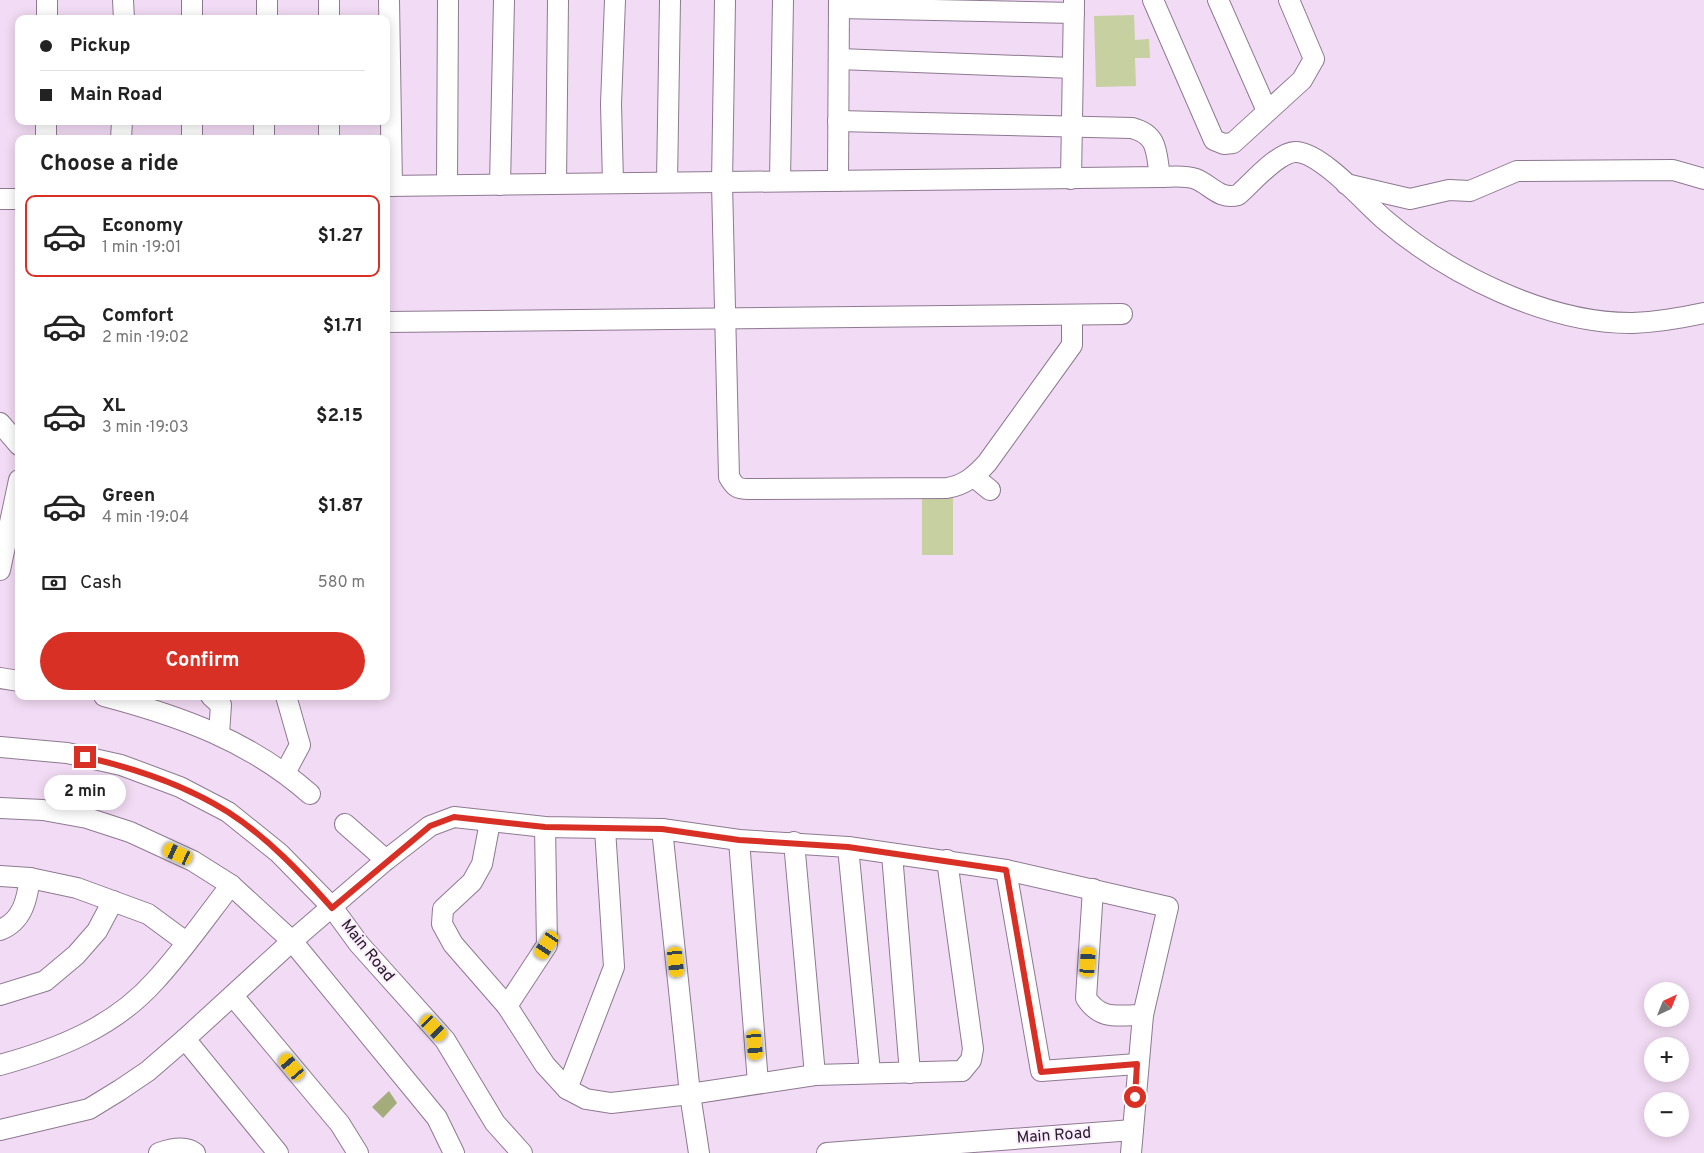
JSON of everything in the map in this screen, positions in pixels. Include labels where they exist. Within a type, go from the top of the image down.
[{"type":"street","points":[[47,0],[47,15]]},
{"type":"street","points":[[192,0],[192,15]]},
{"type":"street","points":[[267,0],[267,15]]},
{"type":"street","points":[[329,0],[329,15]]},
{"type":"street","points":[[389,0],[389,15]]},
{"type":"street","points":[[447,185],[448,0]]},
{"type":"street","points":[[500,185],[504,0]]},
{"type":"street","points":[[556,183],[558,0]]},
{"type":"street","points":[[613,182],[611,104],[615,0]]},
{"type":"street","points":[[667,182],[670,0]]},
{"type":"street","points":[[725,0],[722,183],[729,476],[738,489],[947,488],[974,477],[1072,345],[1072,315]]},
{"type":"street","points":[[780,181],[783,0]]},
{"type":"street","points":[[1153,0],[1214,140],[1224,144],[1233,143],[1302,80],[1314,59],[1289,0]]},
{"type":"street","points":[[1218,0],[1266,111]]},
{"type":"street","points":[[838,181],[839,4],[1074,7],[1071,179]]},
{"type":"street","points":[[839,59],[1072,68]]},
{"type":"street","points":[[838,120],[1132,128],[1144,131],[1153,139],[1160,177]]},
{"type":"street","points":[[390,186],[613,182],[722,183],[1071,179],[1180,176],[1197,180],[1209,188],[1230,197],[1238,195],[1278,158],[1295,152],[1309,156],[1326,166],[1385,220],[1420,248],[1474,281],[1522,300],[1574,317],[1632,323],[1704,313]]},
{"type":"street","points":[[1346,184],[1410,199],[1449,190],[1470,191],[1517,171],[1673,170],[1704,179]]},
{"type":"street","points":[[0,199],[15,199]]},
{"type":"street","points":[[390,322],[1122,314]]},
{"type":"street","points":[[0,423],[15,440]]},
{"type":"street","points":[[974,477],[990,490]]},
{"type":"street","points":[[0,565],[15,498]]},
{"type":"street","points":[[0,678],[15,680]]},
{"type":"street","points":[[119,700],[154,709],[220,734],[285,773],[310,794]]},
{"type":"street","points":[[215,700],[221,705],[220,734]]},
{"type":"street","points":[[285,773],[300,745],[287,700]]},
{"type":"street","name":"Main Road","points":[[0,746],[67,753],[121,765],[180,787],[228,812],[279,852],[332,908],[359,944],[445,1040],[495,1123],[522,1153]]},
{"type":"street","points":[[0,808],[43,810],[86,818],[130,832],[193,861],[231,885],[292,941],[437,1118],[454,1153]]},
{"type":"street","points":[[0,1130],[89,1109],[148,1071],[292,941],[386,860],[430,826],[454,817],[545,827],[662,829],[739,840],[794,842],[848,847],[1006,870],[1168,907],[1143,1015],[1137,1064],[1131,1153]]},
{"type":"street","points":[[490,822],[482,864],[472,882],[443,909],[442,924],[453,944],[507,1006],[545,1065],[566,1089],[586,1099],[611,1103],[690,1094],[815,1075],[870,1072],[910,1074],[962,1071],[971,1060],[973,1049],[946,860]]},
{"type":"street","points":[[345,824],[386,860]]},
{"type":"street","points":[[507,1006],[547,945],[545,827]]},
{"type":"street","points":[[566,1089],[614,967],[606,829]]},
{"type":"street","points":[[662,829],[690,1094],[699,1153]]},
{"type":"street","points":[[739,840],[758,1083]]},
{"type":"street","points":[[794,842],[815,1075]]},
{"type":"street","points":[[848,847],[870,1072]]},
{"type":"street","points":[[892,854],[910,1074]]},
{"type":"street","points":[[1006,870],[1041,1072],[1137,1064]]},
{"type":"street","points":[[0,876],[30,878],[77,888],[148,914],[186,942]]},
{"type":"street","points":[[0,930],[16,918],[27,904],[30,878]]},
{"type":"street","points":[[0,1065],[43,1053],[85,1035],[120,1013],[155,982],[231,885]]},
{"type":"street","points":[[1093,889],[1086,998],[1093,1009],[1104,1015],[1143,1015]]},
{"type":"street","points":[[0,995],[45,982],[76,955],[97,931],[113,901]]},
{"type":"street","points":[[233,996],[340,1124],[358,1153]]},
{"type":"street","points":[[185,1039],[278,1153]]},
{"type":"street","name":"Main Road","points":[[827,1153],[1133,1130]]},
{"type":"street","points":[[159,1153],[174,1148],[190,1149],[195,1153]]},
{"type":"shaded area","points":[[1134,15],[1135,40],[1149,39],[1150,58],[1135,58],[1136,86],[1096,87],[1094,16]]},
{"type":"shaded area","points":[[922,498],[953,498],[953,555],[922,555]]},
{"type":"shaded area","points":[[389,1091],[397,1103],[383,1118],[372,1107]]},
{"type":"route","points":[[85,757],[121,765],[180,787],[228,812],[279,852],[314,886],[332,908],[386,860],[430,826],[454,817],[545,827],[662,829],[739,840],[794,842],[848,847],[1006,870],[1041,1072],[1137,1064],[1135,1097]]}]
